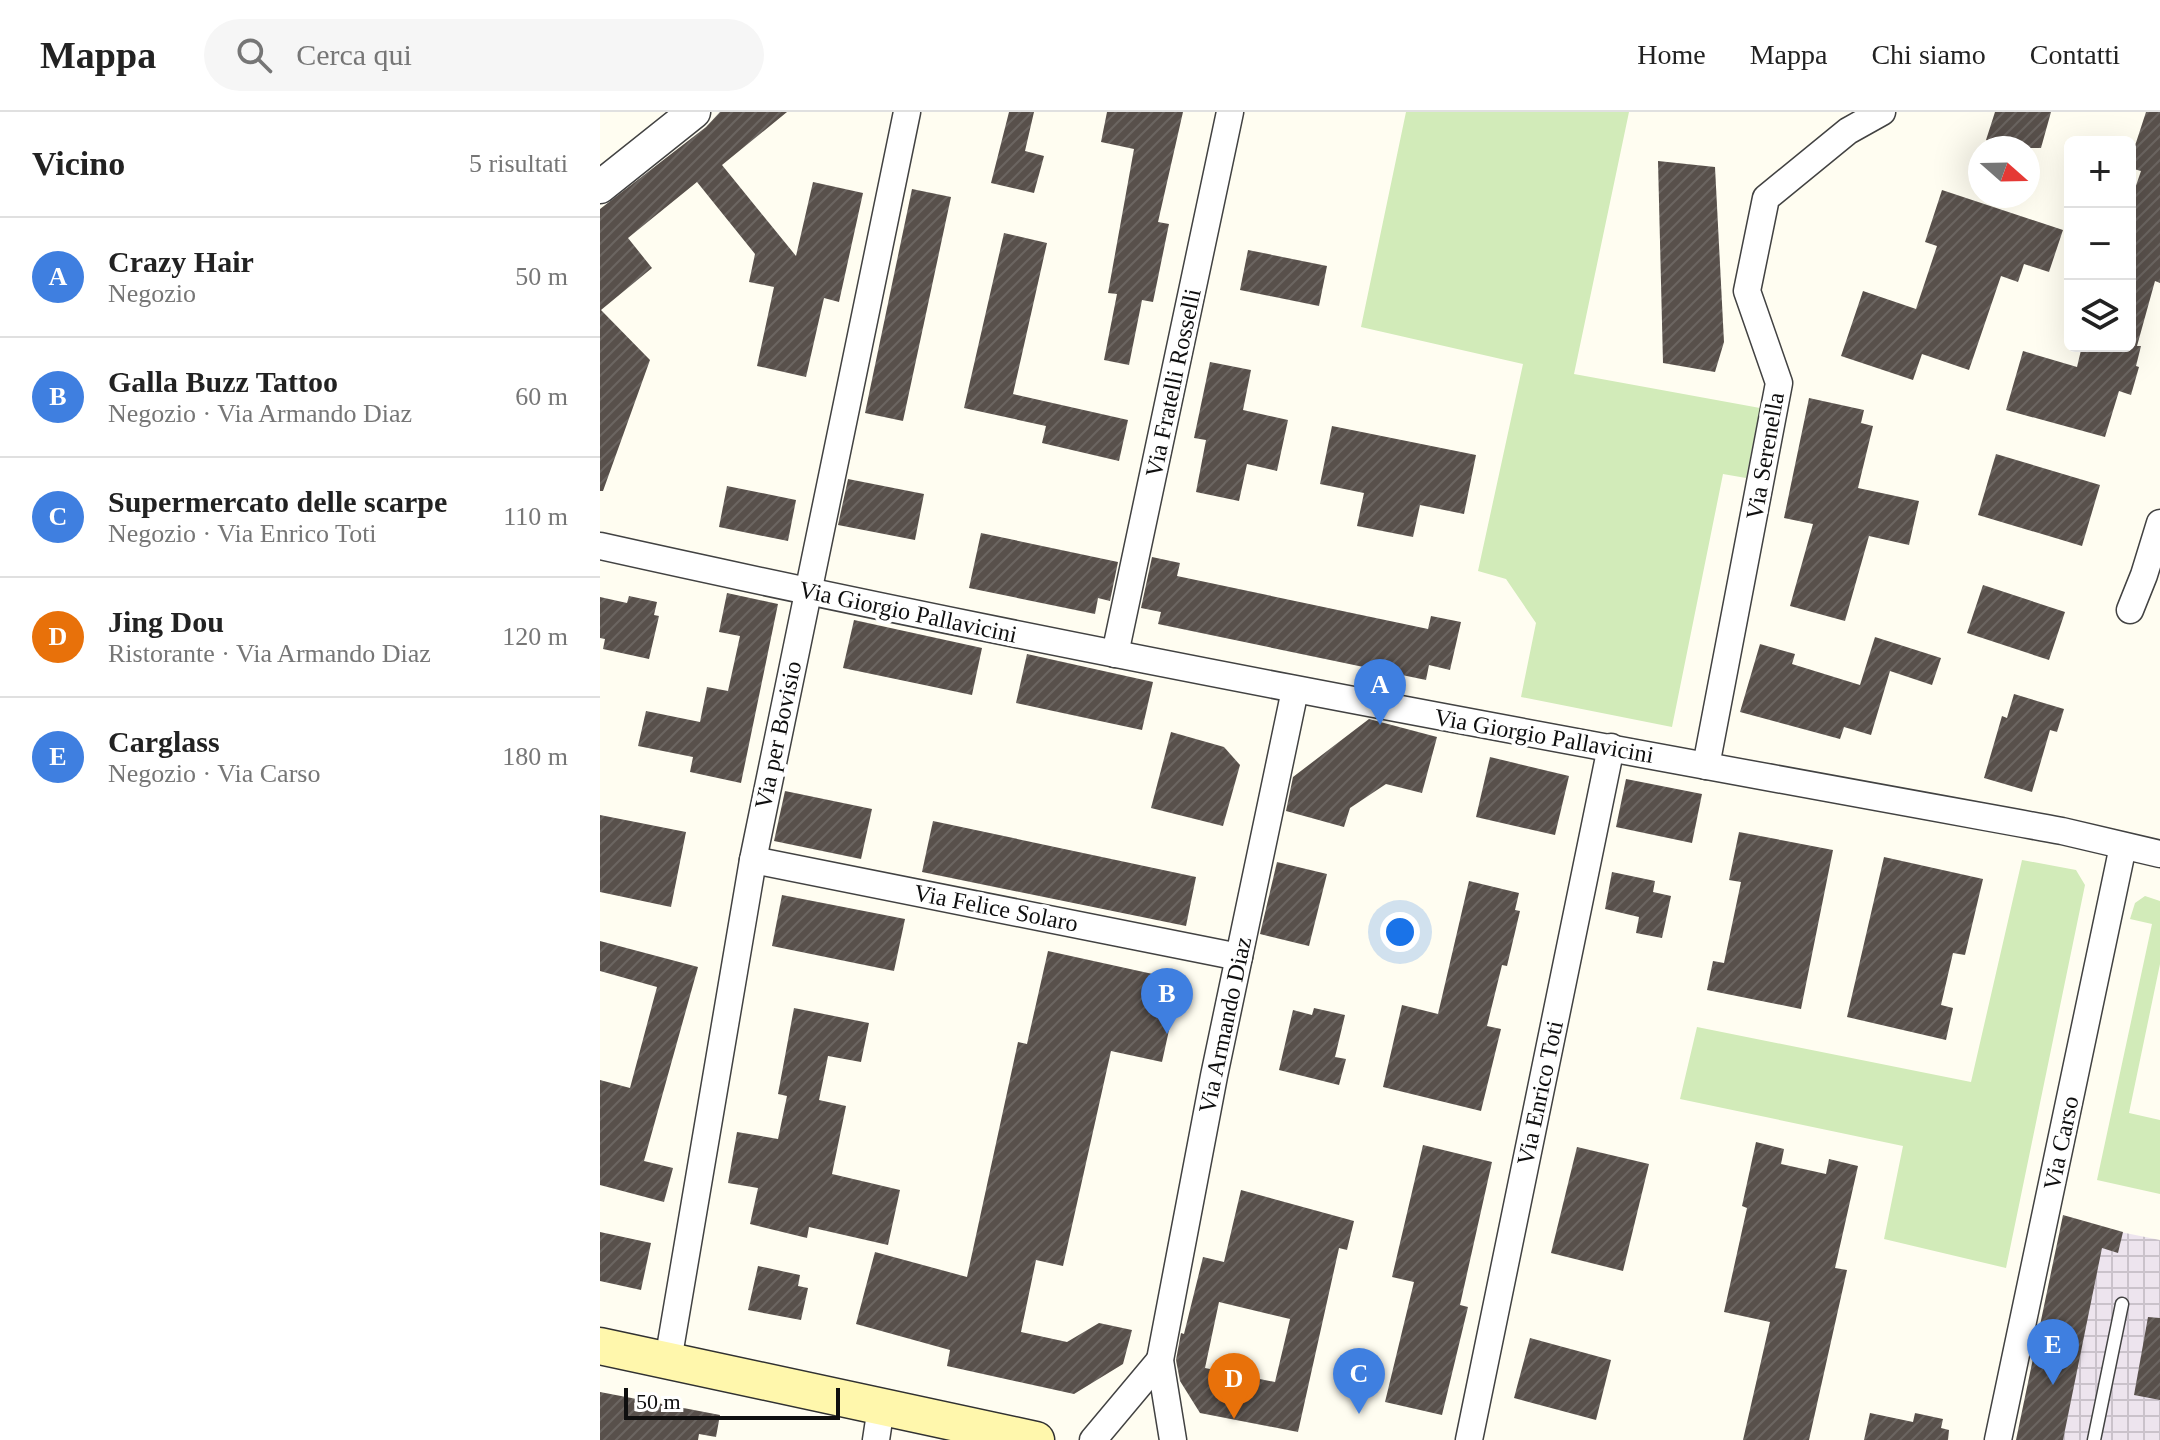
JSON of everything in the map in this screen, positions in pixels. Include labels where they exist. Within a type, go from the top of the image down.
[{"type":"main road","points":[[600,1346],[668,1361],[879,1424],[1036,1440]]},
{"type":"street","points":[[600,187],[694,112]]},
{"type":"street","name":"Via per Bovisio","points":[[668,1361],[753,860],[907,112]]},
{"type":"street","name":"Via Fratelli Rosselli","points":[[1115,654],[1230,112]]},
{"type":"street","name":"Via Serenella","points":[[1706,766],[1779,383],[1747,291],[1766,198],[1848,131],[1882,112]]},
{"type":"street","points":[[2130,610],[2160,523]]},
{"type":"street","name":"Via Giorgio Pallavicini","points":[[600,546],[807,592],[1295,690],[2062,831],[2160,854]]},
{"type":"street","name":"Via Armando Diaz","points":[[1173,1440],[1160,1360],[1295,690]]},
{"type":"street","name":"Via Enrico Toti","points":[[1469,1440],[1611,747]]},
{"type":"street","name":"Via Carso","points":[[1998,1440],[2123,846]]},
{"type":"street","name":"Via Felice Solaro","points":[[753,860],[1239,957]]},
{"type":"street","name":"Via Armando Diaz","points":[[1093,1440],[1160,1360]]},
{"type":"lane","points":[[2094,1440],[2122,1304]]},
{"type":"shaded area","points":[[2066,1221],[2160,1240],[2160,1440],[2018,1440]]},
{"type":"green space","points":[[1406,112],[1629,112],[1574,374],[1760,408],[1746,478],[1723,474],[1672,727],[1521,697],[1536,623],[1506,579],[1478,571],[1523,364],[1361,327]]},
{"type":"green space","points":[[2022,860],[2076,870],[2085,885],[2006,1268],[1884,1239],[1903,1146],[1680,1099],[1697,1027],[1971,1082]]},
{"type":"green space","points":[[2145,896],[2160,901],[2160,964],[2129,1113],[2160,1120],[2160,1194],[2097,1180],[2152,924],[2130,919],[2135,903]]},
{"type":"building","points":[[720,112],[787,112],[722,165],[796,256],[813,182],[863,193],[839,302],[824,298],[806,377],[757,366],[774,287],[749,282],[755,254],[697,182],[628,238],[652,268],[601,310],[650,360],[603,491],[600,491],[600,209],[706,127]]},
{"type":"building","points":[[1009,112],[1034,112],[1025,151],[1044,156],[1034,193],[991,183]]},
{"type":"building","points":[[1107,112],[1183,112],[1158,222],[1169,224],[1153,302],[1142,300],[1129,365],[1104,360],[1117,294],[1108,293],[1134,149],[1101,142]]},
{"type":"building","points":[[1995,112],[2051,112],[2041,148],[2040,136],[1987,136]]},
{"type":"building","points":[[2146,112],[2160,112],[2160,283],[2155,281],[2137,346],[2141,346],[2136,366],[2139,367],[2131,395],[2119,391],[2105,437],[2006,410],[2023,351],[2077,367],[2081,352],[2136,352],[2136,186],[2141,171],[2136,170],[2136,143]]},
{"type":"building","points":[[1658,161],[1715,167],[1724,342],[1715,372],[1663,363]]},
{"type":"building","points":[[912,189],[951,197],[903,421],[865,413]]},
{"type":"building","points":[[1942,190],[1968,199],[1968,208],[1996,208],[2063,230],[2049,272],[2024,264],[2018,282],[2001,276],[1969,370],[1922,354],[1913,380],[1841,356],[1863,291],[1916,309],[1937,246],[1925,242]]},
{"type":"building","points":[[1004,233],[1047,243],[1013,394],[1128,420],[1119,461],[1042,443],[1046,426],[964,408]]},
{"type":"building","points":[[1248,250],[1327,266],[1319,306],[1240,290]]},
{"type":"building","points":[[1210,362],[1251,370],[1243,410],[1288,420],[1277,471],[1247,464],[1239,501],[1196,492],[1206,440],[1194,438]]},
{"type":"building","points":[[1809,398],[1864,410],[1861,423],[1873,426],[1858,488],[1919,501],[1909,545],[1869,536],[1845,621],[1790,606],[1813,524],[1784,518]]},
{"type":"building","points":[[1332,426],[1476,455],[1464,514],[1420,505],[1413,537],[1357,526],[1364,493],[1320,484]]},
{"type":"building","points":[[1996,454],[2100,485],[2082,546],[1978,515]]},
{"type":"building","points":[[848,479],[924,494],[915,540],[838,525]]},
{"type":"building","points":[[727,486],[796,500],[788,541],[719,527]]},
{"type":"building","points":[[981,533],[1118,562],[1110,601],[1098,598],[1095,614],[969,588]]},
{"type":"building","points":[[1152,557],[1180,563],[1177,576],[1428,629],[1431,616],[1461,622],[1450,670],[1429,665],[1426,680],[1158,624],[1161,612],[1141,608]]},
{"type":"building","points":[[1983,585],[2065,612],[2049,660],[1967,633]]},
{"type":"building","points":[[727,593],[778,604],[741,783],[690,772],[693,757],[638,746],[646,711],[700,722],[707,687],[728,691],[740,636],[719,632]]},
{"type":"building","points":[[629,596],[657,602],[654,615],[659,616],[649,659],[603,649],[605,639],[600,638],[600,597],[627,603]]},
{"type":"building","points":[[854,620],[982,648],[972,695],[843,668]]},
{"type":"building","points":[[1875,637],[1941,658],[1932,685],[1890,671],[1871,735],[1844,727],[1840,739],[1740,712],[1760,644],[1795,654],[1792,664],[1860,685]]},
{"type":"building","points":[[1027,654],[1153,682],[1142,730],[1016,703]]},
{"type":"building","points":[[2014,694],[2064,709],[2057,732],[2050,730],[2032,792],[1984,778],[2002,716],[2007,718]]},
{"type":"building","points":[[1369,719],[1437,737],[1422,793],[1386,784],[1350,808],[1344,827],[1286,811],[1293,777]]},
{"type":"building","points":[[1171,732],[1224,747],[1240,765],[1223,826],[1151,808]]},
{"type":"building","points":[[1490,757],[1569,776],[1555,835],[1476,817]]},
{"type":"building","points":[[1626,779],[1702,794],[1692,843],[1616,827]]},
{"type":"building","points":[[785,791],[872,809],[861,859],[774,841]]},
{"type":"building","points":[[600,815],[686,832],[671,907],[600,892]]},
{"type":"building","points":[[933,821],[1196,877],[1186,926],[922,872]]},
{"type":"building","points":[[1739,832],[1833,850],[1801,1009],[1707,990],[1713,961],[1724,963],[1741,882],[1729,880]]},
{"type":"building","points":[[1884,857],[1983,879],[1965,955],[1953,953],[1941,1005],[1953,1008],[1946,1040],[1847,1017]]},
{"type":"building","points":[[1277,862],[1327,874],[1309,946],[1260,934]]},
{"type":"building","points":[[1612,872],[1655,881],[1653,892],[1671,896],[1662,938],[1636,933],[1639,917],[1605,909]]},
{"type":"building","points":[[1469,881],[1519,893],[1515,910],[1520,911],[1507,966],[1502,965],[1487,1026],[1501,1029],[1481,1111],[1383,1087],[1402,1005],[1438,1014]]},
{"type":"building","points":[[782,895],[905,919],[894,971],[772,946]]},
{"type":"building","points":[[600,941],[698,967],[644,1161],[673,1168],[664,1202],[600,1185],[600,1080],[630,1088],[657,987],[600,971]]},
{"type":"building","points":[[1048,951],[1180,980],[1162,1062],[1111,1051],[1063,1266],[1036,1260],[1021,1332],[1067,1342],[1099,1323],[1132,1330],[1123,1364],[1074,1394],[947,1366],[950,1350],[856,1324],[875,1252],[967,1277],[1018,1042],[1027,1044]]},
{"type":"building","points":[[794,1008],[869,1023],[861,1062],[828,1056],[819,1100],[846,1106],[832,1174],[900,1190],[888,1245],[809,1227],[807,1238],[750,1224],[758,1188],[728,1183],[737,1132],[778,1139],[787,1096],[778,1094]]},
{"type":"building","points":[[1314,1008],[1345,1015],[1335,1057],[1346,1059],[1339,1085],[1279,1070],[1293,1010],[1312,1015]]},
{"type":"building","points":[[1756,1142],[1784,1149],[1781,1164],[1826,1174],[1829,1159],[1858,1166],[1835,1268],[1847,1270],[1809,1440],[1743,1440],[1770,1322],[1724,1312],[1747,1208],[1742,1206]]},
{"type":"building","points":[[1423,1145],[1492,1162],[1460,1305],[1468,1307],[1442,1415],[1385,1402],[1414,1282],[1392,1277]]},
{"type":"building","points":[[1577,1147],[1649,1164],[1623,1271],[1551,1253]]},
{"type":"building","points":[[1241,1190],[1354,1221],[1347,1250],[1339,1248],[1298,1432],[1200,1413],[1180,1381],[1176,1360],[1181,1333],[1184,1334],[1203,1257],[1224,1262]],"holes":[[[1219,1302],[1290,1319],[1275,1382],[1205,1368]]]},
{"type":"building","points":[[2063,1215],[2123,1232],[2118,1253],[2102,1248],[2063,1440],[2016,1440]]},
{"type":"building","points":[[600,1232],[651,1243],[641,1290],[600,1281]]},
{"type":"building","points":[[758,1266],[800,1275],[798,1286],[808,1288],[801,1320],[748,1310]]},
{"type":"building","points":[[2148,1317],[2160,1318],[2160,1400],[2134,1395]]},
{"type":"building","points":[[1530,1338],[1611,1360],[1596,1420],[1514,1398]]},
{"type":"building","points":[[600,1392],[720,1415],[716,1437],[699,1434],[698,1440],[600,1440]]},
{"type":"building","points":[[1870,1413],[1913,1422],[1915,1413],[1943,1419],[1941,1428],[1949,1430],[1948,1440],[1864,1440]]},
{"type":"place","name":"Crazy Hair","points":[[1380,725]]},
{"type":"place","name":"Galla Buzz Tattoo","points":[[1167,1034]]},
{"type":"place","name":"Carglass","points":[[2053,1385]]},
{"type":"place","name":"Supermercato delle scarpe","points":[[1359,1414]]},
{"type":"place","name":"Jing Dou","points":[[1234,1419]]}]
